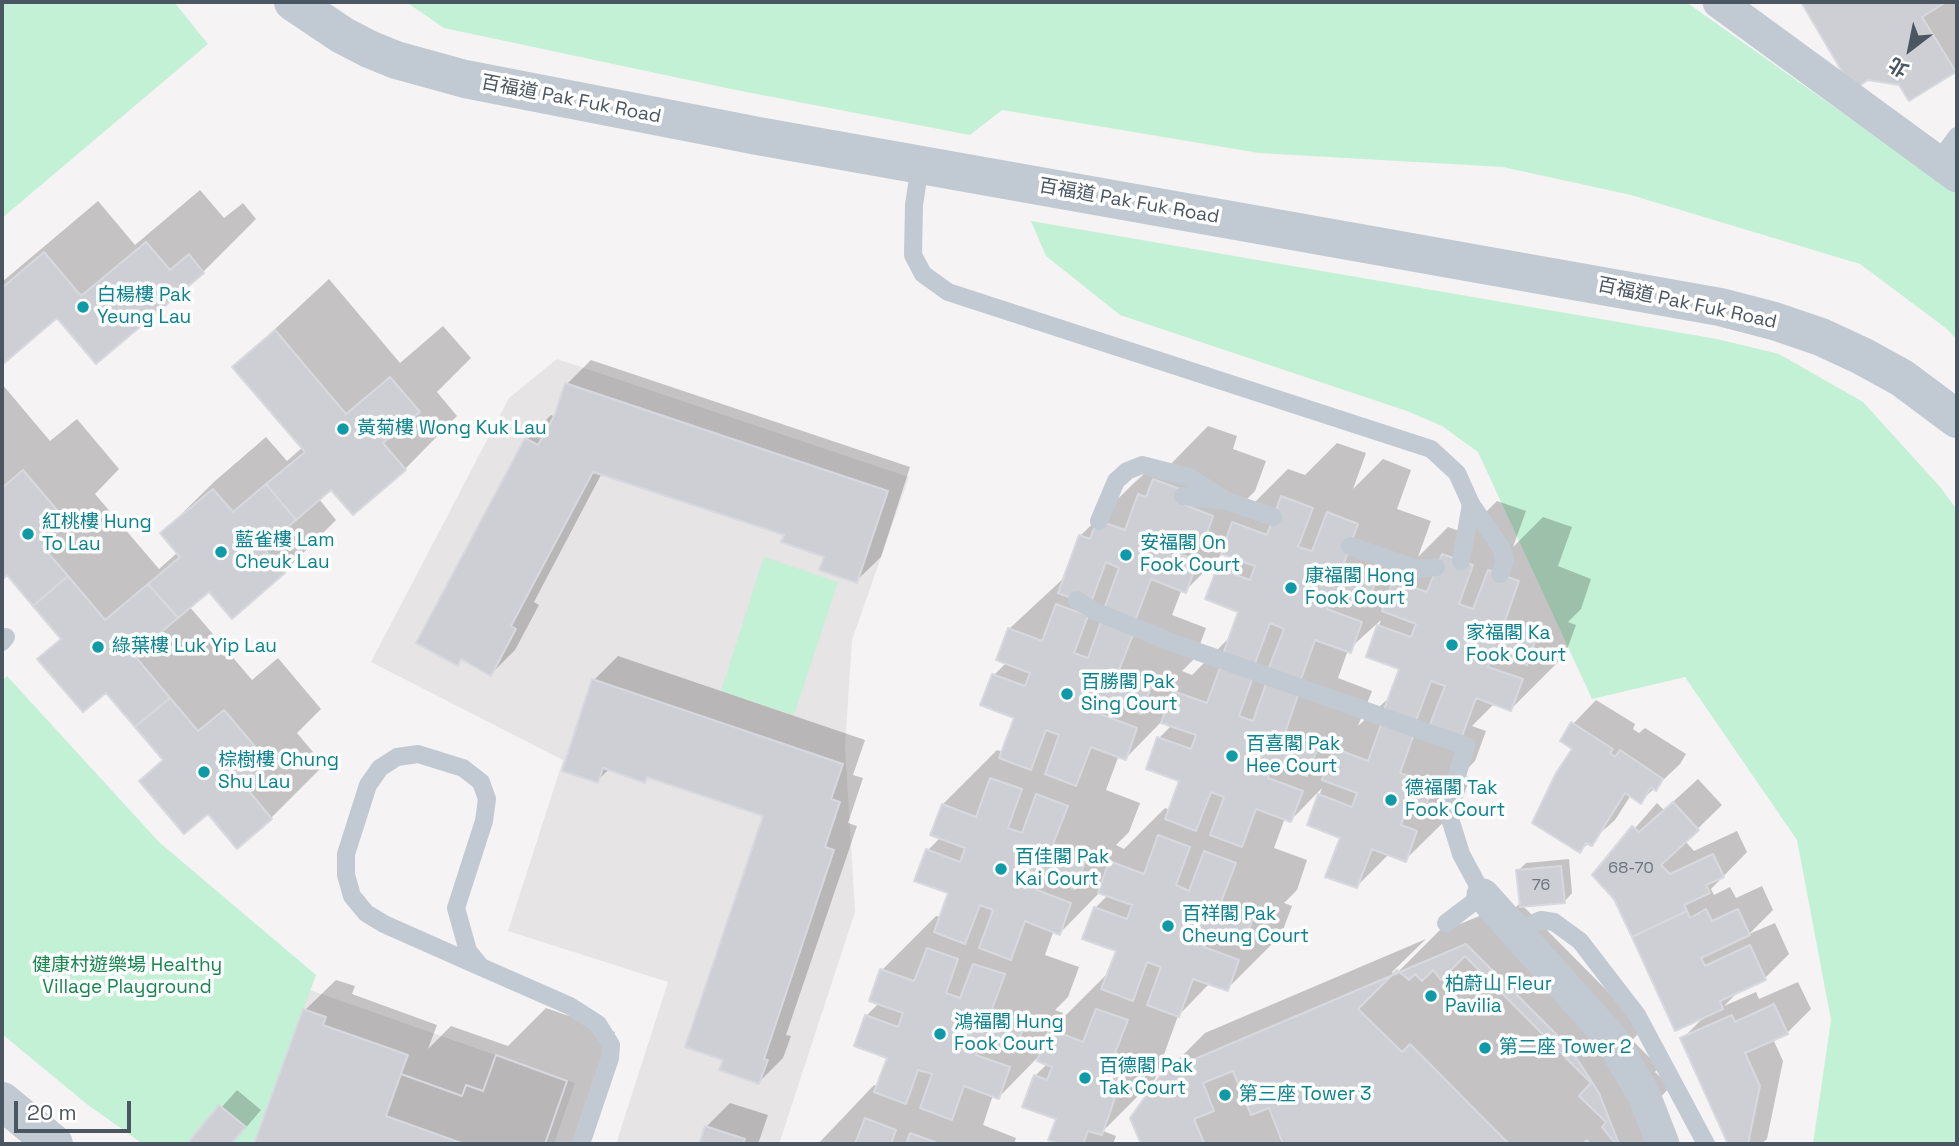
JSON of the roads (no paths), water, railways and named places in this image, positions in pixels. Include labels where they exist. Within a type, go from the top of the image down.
[{"type":"street","name":"百福道 Pak Fuk Road","points":[[293,2],[334,30],[369,49],[428,70],[758,136],[1720,307],[1821,337],[1862,356],[1902,378],[1957,419]]},
{"type":"street","points":[[1719,2],[1947,169]]},
{"type":"street","points":[[1483,895],[1609,1036],[1644,1095],[1663,1144]]},
{"type":"street","points":[[5,1111],[54,1144]]},
{"type":"lane","points":[[1947,169],[1957,136]]},
{"type":"lane","points":[[920,165],[914,205],[913,255],[923,274],[948,292],[1431,449],[1457,473],[1471,504],[1502,549],[1504,561],[1500,574]]},
{"type":"lane","points":[[1099,521],[1116,481],[1128,471],[1142,465],[1189,477],[1227,501]]},
{"type":"lane","points":[[1183,496],[1227,501],[1273,517]]},
{"type":"lane","points":[[1461,561],[1471,504]]},
{"type":"lane","points":[[1350,546],[1417,569],[1436,567]]},
{"type":"lane","points":[[1417,569],[1430,584]]},
{"type":"lane","points":[[1077,600],[1094,611],[1176,644],[1466,746],[1447,808],[1461,854],[1483,895],[1446,923]]},
{"type":"lane","points":[[1137,618],[1176,644]]},
{"type":"lane","points":[[481,967],[467,951],[456,908],[484,821],[487,799],[481,782],[463,768],[418,754],[397,757],[380,768],[368,785],[346,854],[345,875],[352,896],[366,913],[384,924],[583,1013],[606,1035],[611,1045],[610,1058],[581,1144]]},
{"type":"lane","points":[[1519,934],[1529,925],[1541,920],[1554,922],[1580,941],[1637,1014],[1706,1144]]},
{"type":"place","name":"白楊樓 Pak Yeung Lau","points":[[83,307]]},
{"type":"place","name":"黃菊樓 Wong Kuk Lau","points":[[343,429]]},
{"type":"place","name":"紅桃樓 Hung To Lau","points":[[28,534]]},
{"type":"place","name":"藍雀樓 Lam Cheuk Lau","points":[[221,552]]},
{"type":"place","name":"安福閣 On Fook Court","points":[[1126,555]]},
{"type":"place","name":"康福閣 Hong Fook Court","points":[[1291,588]]},
{"type":"place","name":"家福閣 Ka Fook Court","points":[[1452,645]]},
{"type":"place","name":"綠葉樓 Luk Yip Lau","points":[[98,647]]},
{"type":"place","name":"百勝閣 Pak Sing Court","points":[[1067,694]]},
{"type":"place","name":"百喜閣 Pak Hee Court","points":[[1232,756]]},
{"type":"place","name":"棕樹樓 Chung Shu Lau","points":[[204,772]]},
{"type":"place","name":"德福閣 Tak Fook Court","points":[[1391,800]]},
{"type":"place","name":"百佳閣 Pak Kai Court","points":[[1001,869]]},
{"type":"place","name":"百祥閣 Pak Cheung Court","points":[[1168,926]]},
{"type":"place","name":"柏蔚山 Fleur Pavilia","points":[[1431,996]]},
{"type":"place","name":"鴻福閣 Hung Fook Court","points":[[940,1034]]},
{"type":"place","name":"第二座 Tower 2","points":[[1485,1048]]},
{"type":"place","name":"百德閣 Pak Tak Court","points":[[1085,1078]]},
{"type":"place","name":"第三座 Tower 3","points":[[1225,1095]]},
{"type":"park label","name":"健康村遊樂場 Healthy Village Playground","points":[[127,977]]}]
